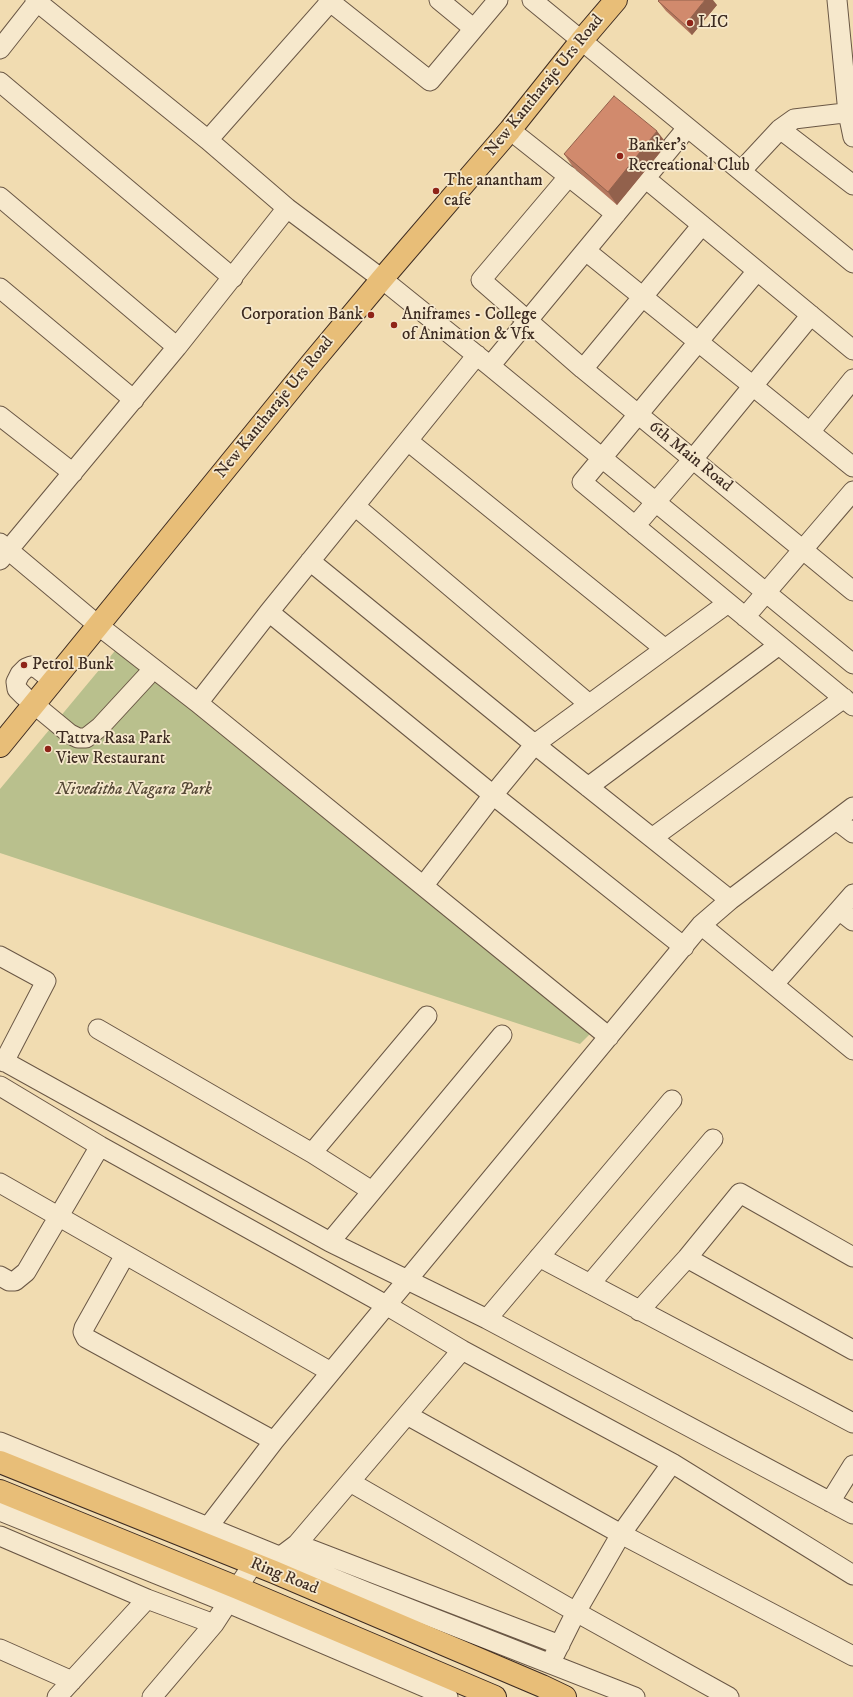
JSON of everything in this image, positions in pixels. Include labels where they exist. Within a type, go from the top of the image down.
[{"type":"main road","name":"New Kantharaje Urs Road","points":[[0,746],[382,279],[510,130],[581,41],[616,0]]},
{"type":"main road","name":"Ring Road","points":[[0,1462],[252,1564],[278,1564],[565,1697]]},
{"type":"main road","name":"Ring Road","points":[[0,1492],[233,1596],[495,1697]]},
{"type":"street","points":[[439,0],[473,28]]},
{"type":"street","points":[[208,140],[329,1],[430,81],[498,0]]},
{"type":"street","points":[[532,0],[853,263]]},
{"type":"street","points":[[837,0],[853,137]]},
{"type":"street","points":[[0,49],[36,1],[208,140],[287,208],[382,279],[603,457],[853,664]]},
{"type":"street","points":[[0,82],[233,278]]},
{"type":"street","points":[[741,171],[780,128],[794,119],[850,112]]},
{"type":"street","points":[[198,703],[269,612],[408,440],[483,360],[528,321],[688,128]]},
{"type":"street","points":[[780,128],[853,185]]},
{"type":"street","points":[[510,130],[616,214]]},
{"type":"street","name":"6th Main Road","points":[[569,176],[481,280],[583,369],[853,591]]},
{"type":"street","points":[[646,178],[853,350]]},
{"type":"street","points":[[0,197],[177,348]]},
{"type":"street","points":[[287,208],[233,278],[134,400],[73,473],[3,551],[198,703],[609,1036]]},
{"type":"street","points":[[583,369],[702,225]]},
{"type":"street","points":[[586,251],[853,467]]},
{"type":"street","points":[[652,838],[848,702],[582,482],[757,270]]},
{"type":"street","points":[[0,288],[134,400]]},
{"type":"street","points":[[635,526],[693,459],[811,315]]},
{"type":"street","points":[[810,432],[853,380]]},
{"type":"street","points":[[0,416],[73,473]]},
{"type":"street","points":[[408,440],[665,649]]},
{"type":"street","points":[[746,617],[853,492]]},
{"type":"street","points":[[355,506],[589,704]]},
{"type":"street","points":[[310,561],[730,900]]},
{"type":"street","points":[[424,885],[493,795],[535,744],[728,603]]},
{"type":"street","points":[[269,612],[493,795],[684,947]]},
{"type":"street","points":[[588,786],[779,645]]},
{"type":"street","points":[[53,681],[38,669],[31,666],[26,668],[20,674],[16,682],[17,689],[70,734],[78,738],[86,738],[100,727],[147,676]]},
{"type":"street","points":[[208,1527],[274,1441],[684,947],[701,924],[730,900],[853,807]]},
{"type":"street","points":[[836,820],[853,833]]},
{"type":"street","points":[[774,984],[846,915],[853,894]]},
{"type":"street","points":[[701,924],[853,1050]]},
{"type":"street","points":[[0,956],[46,981],[2,1061],[330,1242],[487,1319],[853,1514]]},
{"type":"street","points":[[312,1153],[428,1016]]},
{"type":"street","points":[[98,1029],[312,1153],[372,1191]]},
{"type":"street","points":[[330,1242],[502,1035]]},
{"type":"street","points":[[0,1086],[100,1146],[462,1350],[672,1463],[853,1576]]},
{"type":"street","points":[[487,1319],[672,1100]]},
{"type":"street","points":[[590,1284],[713,1139]]},
{"type":"street","points":[[0,1276],[9,1281],[15,1281],[26,1272],[100,1146]]},
{"type":"street","points":[[0,1183],[331,1372]]},
{"type":"street","points":[[639,1311],[687,1258],[740,1193],[853,1257]]},
{"type":"street","points":[[125,1255],[84,1328],[83,1332],[86,1338],[274,1441]]},
{"type":"street","points":[[540,1257],[639,1311],[853,1423]]},
{"type":"street","points":[[687,1258],[853,1350]]},
{"type":"street","points":[[278,1564],[297,1544],[462,1350]]},
{"type":"street","points":[[407,1415],[621,1534],[853,1656]]},
{"type":"street","points":[[0,1442],[107,1484],[208,1527],[278,1564],[550,1664],[635,1697]]},
{"type":"street","points":[[550,1664],[576,1612],[621,1534],[672,1463]]},
{"type":"street","points":[[830,1502],[853,1465]]},
{"type":"street","points":[[350,1482],[576,1612],[729,1697]]},
{"type":"street","points":[[0,1510],[233,1596],[448,1697]]},
{"type":"street","points":[[0,1536],[147,1599],[214,1624]]},
{"type":"street","points":[[297,1544],[560,1645]]},
{"type":"street","points":[[152,1697],[214,1624],[252,1564]]},
{"type":"street","points":[[57,1697],[147,1599]]},
{"type":"street","points":[[0,1649],[72,1681]]},
{"type":"green space","name":"Niveditha Nagara Park","points":[[119,646],[595,1029],[580,1044],[0,853],[0,789]]},
{"type":"building","points":[[705,0],[685,25],[658,1]]},
{"type":"building","name":"Banker's Recreational Club","points":[[614,96],[657,131],[608,192],[564,154]]},
{"type":"place","name":"LIC","points":[[690,23]]},
{"type":"place","name":"Banker's Recreational Club","points":[[620,156]]},
{"type":"place","name":"The anantham cafe","points":[[436,191]]},
{"type":"place","name":"Corporation Bank","points":[[371,315]]},
{"type":"place","name":"Aniframes - College of Animation & Vfx","points":[[394,325]]},
{"type":"place","name":"Petrol Bunk","points":[[24,665]]},
{"type":"place","name":"Tattva Rasa Park View Restaurant","points":[[48,749]]}]
